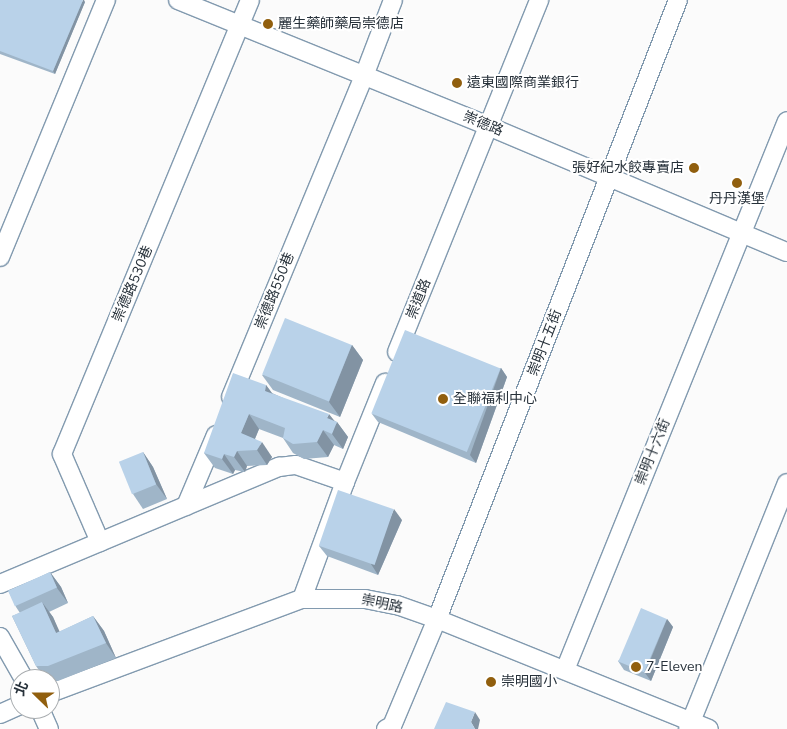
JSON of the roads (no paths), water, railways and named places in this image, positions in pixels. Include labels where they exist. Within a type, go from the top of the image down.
[{"type":"street","points":[[0,257],[106,0]]},
{"type":"street","name":"崇德路","points":[[178,0],[488,126],[609,179],[787,252]]},
{"type":"street","name":"崇德路530巷","points":[[100,542],[62,454],[250,0]]},
{"type":"street","name":"崇德路550巷","points":[[186,506],[364,76],[393,0]]},
{"type":"street","name":"崇道路","points":[[302,599],[345,482],[539,0]]},
{"type":"street","name":"崇明十五街","points":[[386,729],[392,726],[437,619],[678,0]]},
{"type":"street","name":"崇明十六街","points":[[565,670],[787,121]]},
{"type":"street","points":[[0,584],[287,465],[296,465],[345,482]]},
{"type":"street","points":[[689,725],[787,483]]},
{"type":"street","name":"崇明路","points":[[60,689],[302,599],[365,599],[397,605],[437,619],[565,670],[689,725],[709,729]]},
{"type":"street","points":[[0,637],[18,669]]},
{"type":"place","name":"麗生藥師藥局崇德店","points":[[268,24]]},
{"type":"place","name":"遠東國際商業銀行","points":[[457,83]]},
{"type":"place","name":"張好紀水餃專賣店","points":[[694,168]]},
{"type":"place","name":"丹丹漢堡","points":[[737,183]]},
{"type":"place","name":"全聯福利中心","points":[[443,399]]},
{"type":"place","name":"7-Eleven","points":[[636,667]]},
{"type":"place","name":"崇明國小","points":[[491,682]]}]
